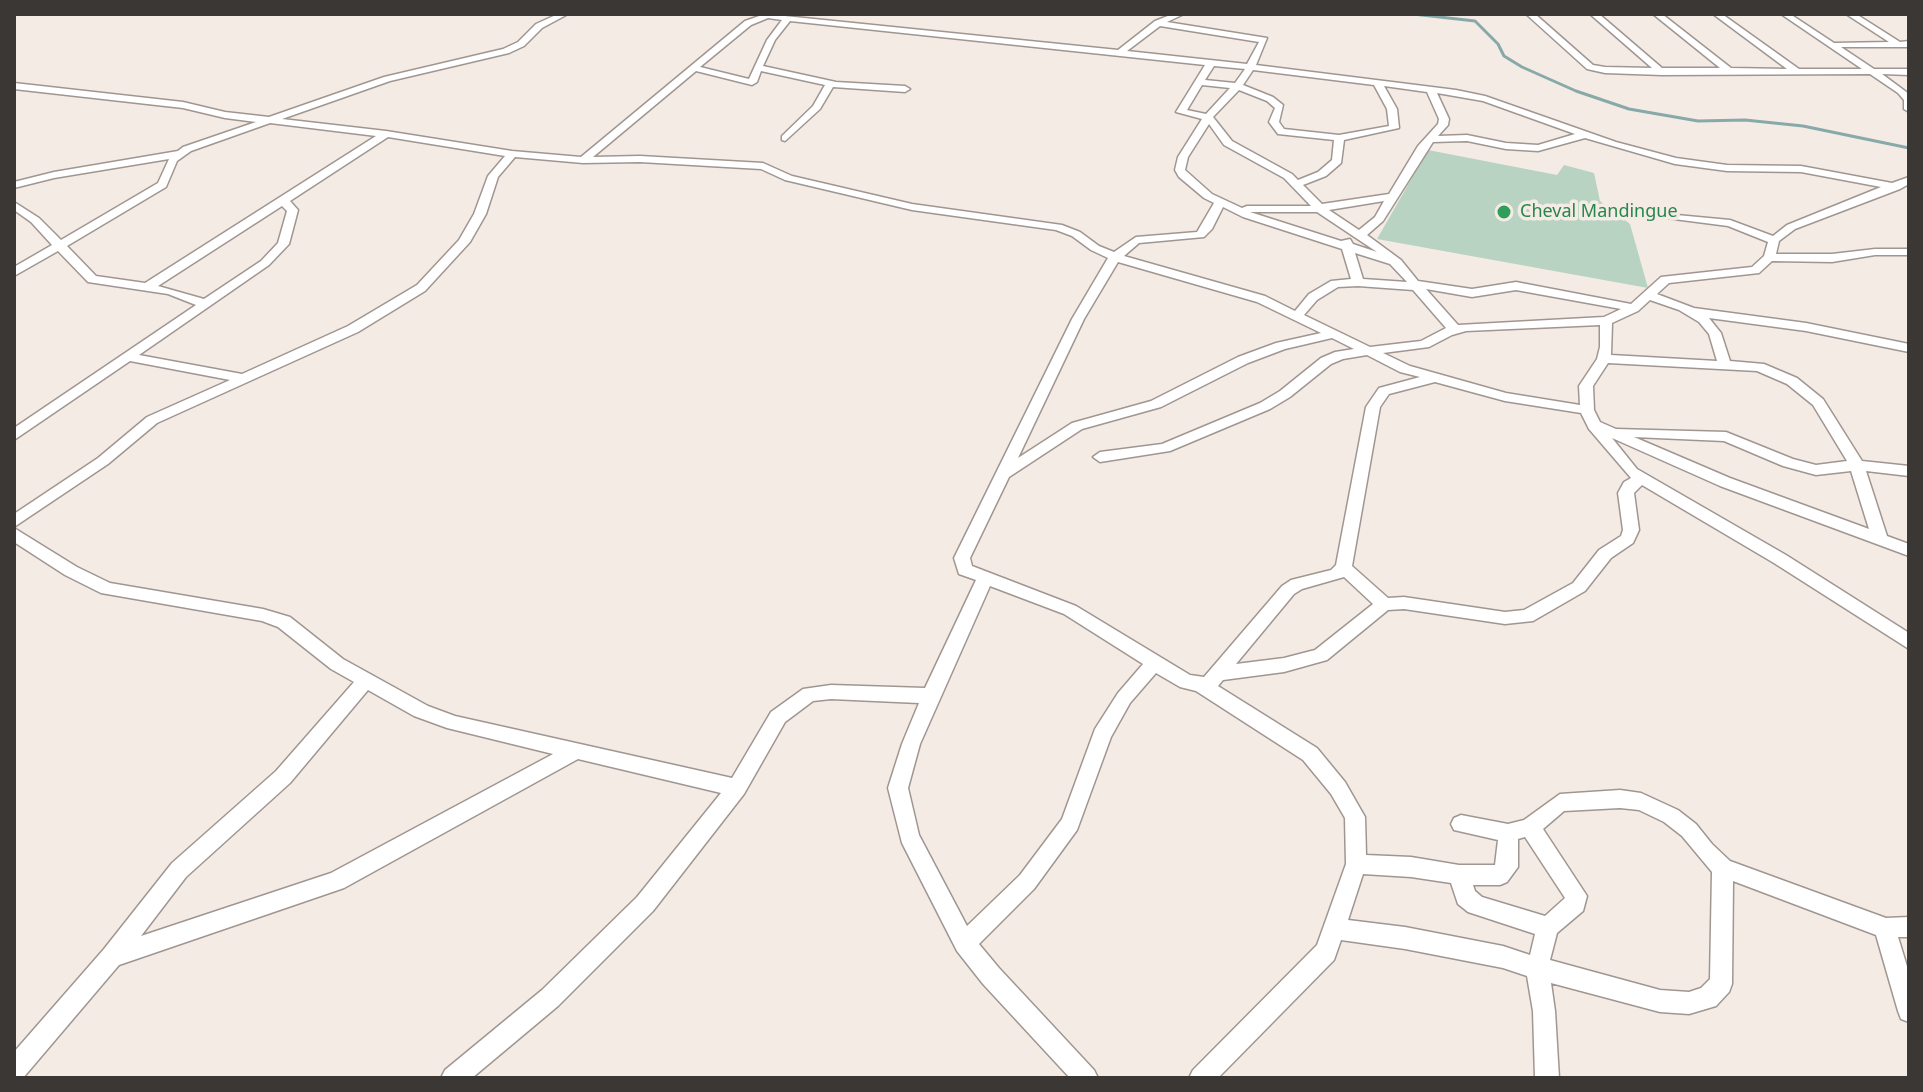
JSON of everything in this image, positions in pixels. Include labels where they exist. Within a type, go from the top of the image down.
[{"type":"street","points":[[14,185],[54,175],[180,154],[387,79],[506,51],[521,44],[539,26],[564,14]]},
{"type":"street","points":[[1120,53],[1158,23],[1180,14]]},
{"type":"street","points":[[1530,14],[1590,67],[1662,72],[1909,72]]},
{"type":"street","points":[[1594,14],[1662,72]]},
{"type":"street","points":[[1657,14],[1729,71]]},
{"type":"street","points":[[1717,14],[1798,72]]},
{"type":"street","points":[[1785,14],[1901,91],[1909,99],[1909,109]]},
{"type":"street","points":[[1850,14],[1904,44]]},
{"type":"street","points":[[583,160],[755,19],[769,15],[1250,67],[1485,99],[1631,150],[1693,164],[1801,169],[1896,187]]},
{"type":"street","points":[[694,68],[752,82],[774,35],[789,17]]},
{"type":"street","points":[[1158,23],[1264,40],[1238,86],[1208,117],[1183,157],[1180,170],[1195,186],[1233,208],[1397,262]]},
{"type":"street","points":[[1833,45],[1904,44]]},
{"type":"street","points":[[1211,63],[1180,111],[1208,117],[1228,143],[1288,176],[1320,209],[1361,234],[1397,262],[1454,329]]},
{"type":"street","points":[[759,68],[830,84],[905,89]]},
{"type":"street","points":[[1199,82],[1238,86],[1276,103],[1280,107],[1274,122],[1281,132],[1339,138],[1394,128],[1392,109],[1379,85]]},
{"type":"street","points":[[785,138],[817,107],[830,84]]},
{"type":"street","points":[[14,86],[183,105],[269,121],[386,134],[512,154],[767,167],[798,180],[912,207],[1058,227],[1115,257],[1247,294],[1337,334],[1394,365],[1505,397],[1587,410]]},
{"type":"street","points":[[1361,234],[1379,219],[1422,148],[1440,131],[1444,119],[1431,91]]},
{"type":"street","points":[[146,288],[386,134]]},
{"type":"street","points":[[1431,139],[1467,138],[1506,146],[1538,148],[1585,135]]},
{"type":"street","points":[[1296,184],[1322,174],[1337,161],[1339,138]]},
{"type":"street","points":[[14,272],[162,185],[173,160],[180,154]]},
{"type":"street","points":[[14,522],[71,485],[152,420],[353,329],[421,288],[464,242],[480,214],[493,176],[512,154]]},
{"type":"street","points":[[1100,457],[1165,448],[1265,406],[1326,361],[1340,355],[1424,344],[1454,329],[1484,325],[1606,321],[1634,308],[1665,280],[1755,270],[1769,257],[1774,240],[1791,227],[1909,180]]},
{"type":"street","points":[[1233,208],[1320,209],[1392,197]]},
{"type":"street","points":[[14,435],[278,252],[293,210],[283,201]]},
{"type":"street","points":[[1201,1078],[1326,952],[1356,864],[1355,817],[1338,788],[1310,754],[1202,685],[1186,682],[1070,610],[965,570],[962,558],[1078,319],[1115,257],[1136,240],[1200,235],[1220,202]]},
{"type":"street","points":[[14,205],[61,245],[92,279],[178,293],[205,304]]},
{"type":"street","points":[[1670,216],[1730,223],[1774,240]]},
{"type":"street","points":[[1340,222],[1358,282]]},
{"type":"street","points":[[1769,257],[1832,258],[1875,252],[1909,252]]},
{"type":"street","points":[[1297,316],[1322,290],[1358,282],[1416,285],[1472,293],[1516,286],[1634,308]]},
{"type":"street","points":[[1649,295],[1694,312],[1806,327],[1909,348]]},
{"type":"street","points":[[1694,312],[1715,333],[1725,365]]},
{"type":"street","points":[[1606,321],[1607,347],[1604,359],[1586,386],[1587,410],[1621,462],[1642,478],[1791,566],[1909,642]]},
{"type":"street","points":[[1004,475],[1077,426],[1156,404],[1243,360],[1281,346],[1337,334]]},
{"type":"street","points":[[128,357],[243,379]]},
{"type":"street","points":[[1604,359],[1759,367],[1792,381],[1818,402],[1857,465],[1880,539]]},
{"type":"street","points":[[1202,685],[1214,681],[1288,590],[1297,584],[1336,575],[1344,568],[1373,407],[1378,395],[1395,387],[1436,377]]},
{"type":"street","points":[[1601,429],[1726,437],[1788,463],[1816,470],[1857,465],[1909,471]]},
{"type":"street","points":[[1601,429],[1725,482],[1909,550]]},
{"type":"street","points":[[1221,673],[1284,665],[1321,655],[1384,604],[1404,603],[1505,618],[1527,616],[1579,587],[1605,554],[1627,539],[1631,530],[1626,493],[1629,486],[1642,478]]},
{"type":"street","points":[[14,534],[71,571],[107,589],[263,615],[284,622],[300,632],[319,651],[366,680],[421,711],[454,723],[737,788]]},
{"type":"street","points":[[1344,568],[1384,604]]},
{"type":"street","points":[[985,578],[911,744],[898,788],[909,837],[965,943],[991,976],[1086,1078]]},
{"type":"street","points":[[965,943],[1027,882],[1070,824],[1102,735],[1124,698],[1155,662]]},
{"type":"street","points":[[14,1070],[112,957],[179,870],[283,777],[366,680]]},
{"type":"street","points":[[453,1078],[550,998],[645,904],[737,788],[778,717],[809,694],[931,696]]},
{"type":"street","points":[[112,957],[337,881],[576,751]]},
{"type":"street","points":[[1461,824],[1519,830],[1560,803],[1620,799],[1641,802],[1671,816],[1689,830],[1723,868],[1898,928],[1909,1011]]},
{"type":"street","points":[[1356,864],[1459,875],[1500,875],[1508,867],[1519,830]]},
{"type":"street","points":[[1519,830],[1576,896],[1575,904],[1548,927],[1537,968],[1544,1011],[1547,1078]]},
{"type":"street","points":[[1334,929],[1405,938],[1503,957],[1660,1001],[1689,1003],[1708,998],[1721,984],[1723,868]]},
{"type":"street","points":[[1459,875],[1466,897],[1476,905],[1548,927]]},
{"type":"green space","name":"Cheval Mandingue","points":[[1428,150],[1557,175],[1564,165],[1594,173],[1600,201],[1630,224],[1648,288],[1377,239]]},
{"type":"waterway","points":[[1413,14],[1475,21],[1498,44],[1504,56],[1522,67],[1576,91],[1629,109],[1698,121],[1745,120],[1803,126],[1909,148]]},
{"type":"place","name":"Cheval Mandingue","points":[[1504,212]]}]
